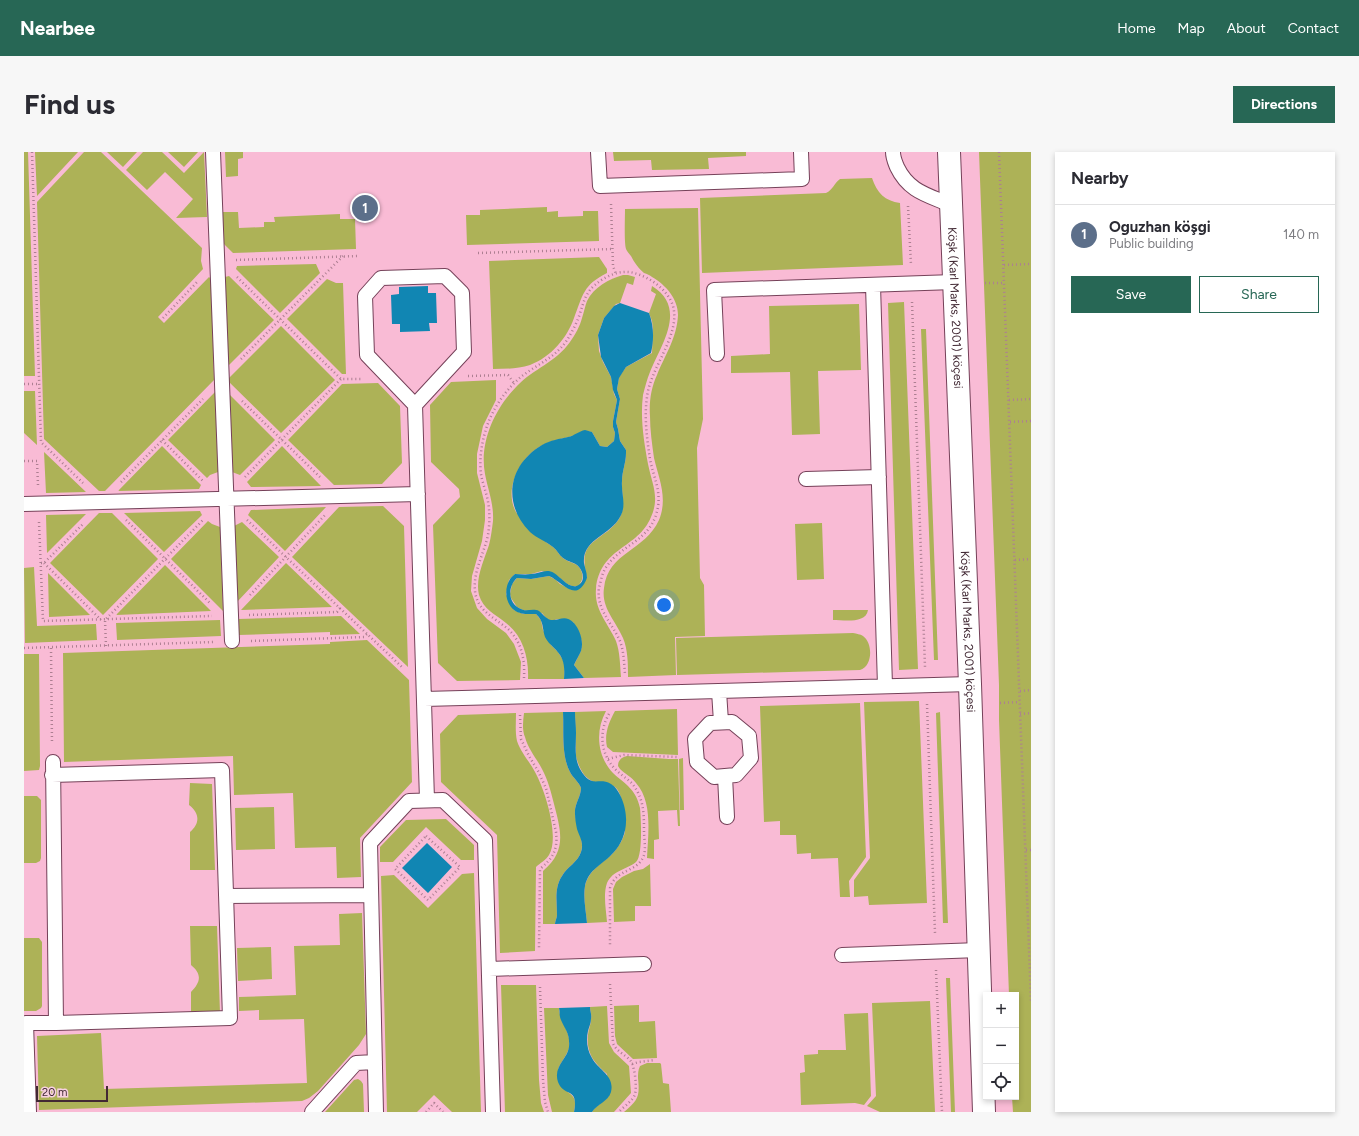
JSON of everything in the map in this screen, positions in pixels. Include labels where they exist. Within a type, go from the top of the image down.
[{"type":"street","name":"Köşk (Karl Marks, 2001) köçesi","points":[[949,152],[970,684],[984,1112]]},
{"type":"lane","points":[[213,152],[226,499],[226,615],[232,642]]},
{"type":"lane","points":[[598,152],[600,186],[802,179],[801,152]]},
{"type":"lane","points":[[893,152],[893,158],[902,176],[915,190],[951,205]]},
{"type":"lane","points":[[415,405],[464,352],[462,292],[445,276],[381,278],[365,296],[367,355],[415,405],[427,800]]},
{"type":"lane","points":[[717,354],[714,290],[954,282]]},
{"type":"lane","points":[[873,285],[885,686]]},
{"type":"lane","points":[[806,479],[879,477]]},
{"type":"lane","points":[[24,504],[418,494]]},
{"type":"lane","points":[[424,699],[970,684]]},
{"type":"lane","points":[[719,691],[721,722]]},
{"type":"lane","points":[[732,722],[749,736],[751,758],[736,775],[714,777],[697,762],[696,756],[696,740],[710,723],[732,722]]},
{"type":"lane","points":[[29,1112],[26,1024],[230,1018],[222,770],[52,768],[56,1023]]},
{"type":"lane","points":[[725,776],[727,817]]},
{"type":"lane","points":[[376,1112],[370,843],[409,801],[443,800],[486,840],[493,1112]]},
{"type":"lane","points":[[226,896],[371,895]]},
{"type":"lane","points":[[842,955],[979,950]]},
{"type":"lane","points":[[489,969],[644,964]]},
{"type":"lane","points":[[312,1112],[356,1063],[375,1062]]},
{"type":"path","points":[[32,152],[40,442],[102,502],[118,513],[226,615]]},
{"type":"path","points":[[1000,152],[1031,1002]]},
{"type":"path","points":[[611,185],[612,249],[613,266],[616,274]]},
{"type":"path","points":[[909,212],[911,269]]},
{"type":"path","points":[[478,253],[612,249]]},
{"type":"path","points":[[42,563],[343,256]]},
{"type":"path","points":[[163,318],[217,260],[359,256]]},
{"type":"path","points":[[1004,265],[1031,264]]},
{"type":"path","points":[[524,679],[525,667],[518,642],[510,630],[489,615],[480,606],[475,591],[477,569],[488,534],[489,520],[489,505],[481,468],[481,454],[484,435],[489,420],[505,394],[522,376],[554,355],[563,346],[576,325],[587,294],[596,284],[622,271],[630,271],[639,274],[658,286],[670,298],[673,305],[674,316],[669,340],[653,373],[647,397],[646,427],[651,463],[659,492],[658,509],[653,522],[646,532],[636,542],[616,556],[607,566],[601,578],[599,594],[601,607],[616,632],[622,647],[625,677]]},
{"type":"path","points":[[985,283],[1004,282]]},
{"type":"path","points":[[912,304],[925,667]]},
{"type":"path","points":[[103,620],[226,499],[244,478],[341,379]]},
{"type":"path","points":[[222,380],[328,485],[333,507],[286,557],[226,615]]},
{"type":"path","points":[[24,384],[39,384]]},
{"type":"path","points":[[1009,400],[1031,399]]},
{"type":"path","points":[[1010,422],[1031,421]]},
{"type":"path","points":[[162,440],[409,673],[423,673]]},
{"type":"path","points":[[24,461],[37,461],[43,622],[337,612],[340,608]]},
{"type":"path","points":[[1015,560],[1031,559]]},
{"type":"path","points":[[42,563],[103,620],[106,646]]},
{"type":"path","points":[[24,648],[364,637],[367,634]]},
{"type":"path","points":[[51,648],[52,768]]},
{"type":"path","points":[[1020,691],[1031,690]]},
{"type":"path","points":[[1000,703],[1020,702]]},
{"type":"path","points":[[926,703],[935,937]]},
{"type":"path","points":[[611,711],[604,724],[602,737],[604,752],[616,771],[634,786],[642,800],[644,820],[644,855],[636,866],[616,877],[610,888],[610,1006],[613,1043],[617,1050],[632,1064],[635,1074],[635,1094],[619,1112]]},
{"type":"path","points":[[520,713],[521,739],[544,783],[555,823],[557,839],[554,852],[549,861],[540,869],[540,968],[543,1080],[545,1102],[548,1112]]},
{"type":"path","points":[[1020,714],[1031,713]]},
{"type":"path","points":[[608,759],[624,755],[639,754],[669,757],[696,756]]},
{"type":"path","points":[[426,836],[460,867],[428,900],[395,869],[426,836]]},
{"type":"path","points":[[1026,850],[1031,850]]},
{"type":"path","points":[[936,971],[942,1112]]},
{"type":"path","points":[[632,1064],[655,1060]]},
{"type":"path","points":[[426,1112],[434,1103],[443,1112]]},
{"type":"green space","points":[[24,152],[28,152],[35,376],[24,376]]},
{"type":"green space","points":[[35,152],[78,152],[37,196]]},
{"type":"green space","points":[[84,152],[101,152],[202,248],[201,261],[203,269],[158,317],[164,323],[209,277],[211,279],[214,380],[105,491],[99,491],[44,439],[37,202]]},
{"type":"green space","points":[[107,152],[137,152],[123,167]]},
{"type":"green space","points":[[143,152],[162,152],[184,173],[204,152],[207,217],[176,218],[193,199],[165,172],[147,190],[126,170]]},
{"type":"green space","points":[[168,152],[198,152],[184,167]]},
{"type":"green space","points":[[225,152],[243,152],[243,158],[238,159],[238,176],[226,177]]},
{"type":"green space","points":[[613,152],[746,152],[746,156],[708,158],[709,169],[652,170],[651,160],[614,161]]},
{"type":"green space","points":[[979,152],[1031,152],[1031,1112],[1013,1112],[1012,1100],[1019,1100],[1019,992],[1009,992]]},
{"type":"green space","points":[[872,178],[876,188],[882,195],[890,200],[900,203],[903,265],[702,273],[700,198],[826,193],[840,179]]},
{"type":"green space","points":[[547,207],[547,212],[558,211],[558,217],[583,216],[583,211],[598,211],[599,241],[467,245],[466,215],[480,215],[480,210]]},
{"type":"green space","points":[[698,208],[703,419],[697,448],[700,578],[704,585],[705,636],[675,637],[676,675],[628,677],[625,643],[607,608],[604,588],[607,576],[612,567],[619,559],[645,539],[653,530],[662,512],[663,496],[654,458],[650,426],[650,400],[655,380],[673,339],[678,315],[676,303],[670,293],[657,280],[642,271],[626,249],[625,209]]},
{"type":"green space","points":[[222,212],[238,212],[239,228],[264,227],[264,222],[275,222],[274,217],[340,214],[340,219],[355,219],[356,249],[233,253],[224,244]]},
{"type":"green space","points":[[599,257],[607,269],[607,273],[599,277],[588,286],[563,340],[538,362],[516,368],[493,369],[489,261]]},
{"type":"green space","points":[[316,264],[320,273],[280,313],[236,269],[237,266]]},
{"type":"green space","points":[[623,275],[635,277],[633,285],[627,283],[620,303],[616,304],[604,318],[598,335],[599,351],[611,377],[614,394],[617,400],[613,421],[615,433],[614,441],[607,447],[600,446],[592,432],[584,432],[546,444],[528,456],[516,474],[513,483],[513,503],[516,512],[562,557],[578,566],[582,575],[582,580],[577,586],[567,584],[559,577],[542,571],[531,574],[515,574],[509,580],[506,594],[514,610],[523,614],[536,614],[541,620],[543,630],[551,645],[558,652],[565,666],[564,679],[528,679],[526,655],[517,634],[512,628],[486,608],[479,595],[479,576],[489,545],[493,521],[492,503],[485,474],[484,450],[490,426],[509,395],[523,380],[558,355],[570,342],[580,324],[590,296],[607,281]]},
{"type":"green space","points":[[229,276],[274,320],[228,366],[225,277]]},
{"type":"green space","points":[[327,279],[336,283],[343,283],[346,374],[342,374],[287,319]]},
{"type":"green space","points":[[652,286],[663,295],[668,305],[670,316],[669,327],[665,339],[647,380],[642,404],[644,439],[655,497],[654,510],[645,528],[612,556],[604,565],[599,575],[596,589],[599,610],[616,641],[620,659],[621,677],[584,678],[574,665],[580,653],[582,641],[573,622],[557,619],[552,621],[547,619],[542,613],[523,610],[517,607],[510,594],[512,584],[517,578],[531,579],[549,576],[572,590],[587,578],[585,569],[585,555],[587,550],[594,541],[608,531],[618,521],[622,513],[622,477],[626,450],[620,441],[616,422],[620,399],[617,389],[619,377],[626,367],[652,353],[653,329],[649,313],[656,294],[651,291]]},
{"type":"green space","points":[[904,302],[918,669],[899,670],[888,303]]},
{"type":"green space","points":[[859,304],[861,370],[818,371],[820,434],[792,435],[790,372],[731,373],[731,356],[770,354],[769,306]]},
{"type":"green space","points":[[281,326],[335,380],[281,433],[227,380]]},
{"type":"green space","points":[[921,329],[926,329],[938,660],[934,660]]},
{"type":"green space","points":[[496,380],[496,400],[483,426],[477,454],[477,473],[485,505],[485,520],[482,541],[472,576],[471,591],[477,608],[487,619],[506,633],[514,644],[521,662],[520,680],[457,681],[438,663],[433,525],[460,497],[459,489],[431,462],[430,405],[451,382]]},
{"type":"green space","points":[[378,383],[400,406],[402,463],[382,484],[334,485],[288,440],[342,384]]},
{"type":"green space","points":[[24,391],[35,391],[37,445],[24,433]]},
{"type":"green space","points":[[215,392],[218,472],[207,478],[168,440]]},
{"type":"green space","points":[[229,394],[275,440],[240,475],[232,472]]},
{"type":"green space","points":[[162,446],[201,485],[199,489],[118,491]]},
{"type":"green space","points":[[282,446],[321,486],[251,487],[247,482]]},
{"type":"green space","points":[[44,452],[86,492],[46,493]]},
{"type":"green space","points":[[383,506],[404,526],[408,667],[292,557],[339,507]]},
{"type":"green space","points":[[326,507],[285,551],[248,515],[251,510]]},
{"type":"green space","points":[[200,511],[202,515],[164,552],[124,513]]},
{"type":"green space","points":[[99,513],[112,513],[158,559],[103,615],[50,563]]},
{"type":"green space","points":[[86,514],[47,553],[46,515]]},
{"type":"green space","points":[[208,521],[220,527],[223,611],[171,559]]},
{"type":"green space","points":[[242,522],[279,557],[237,602],[234,526]]},
{"type":"green space","points":[[822,523],[824,579],[797,580],[795,524]]},
{"type":"green space","points":[[286,563],[332,607],[241,610]]},
{"type":"green space","points":[[165,565],[211,611],[116,615]]},
{"type":"green space","points":[[34,567],[37,626],[96,624],[97,640],[25,643],[24,568]]},
{"type":"green space","points":[[48,573],[90,615],[49,617]]},
{"type":"green space","points":[[833,610],[868,610],[863,617],[848,621],[833,620]]},
{"type":"green space","points":[[341,616],[360,634],[330,635],[330,632],[238,635],[238,619]]},
{"type":"green space","points":[[220,620],[221,636],[117,640],[116,623]]},
{"type":"green space","points":[[853,633],[863,636],[869,644],[870,649],[867,664],[860,670],[677,675],[676,638]]},
{"type":"green space","points":[[367,640],[409,680],[412,782],[360,838],[361,877],[337,878],[336,847],[295,848],[293,793],[234,795],[233,756],[64,762],[63,653],[330,644],[330,642]]},
{"type":"green space","points":[[24,654],[39,654],[40,766],[39,770],[24,771]]},
{"type":"green space","points":[[919,701],[927,903],[869,905],[868,896],[854,897],[854,880],[870,858],[864,702]]},
{"type":"green space","points":[[860,703],[866,857],[849,881],[850,897],[840,897],[838,858],[811,859],[811,853],[797,854],[796,835],[780,835],[780,821],[764,822],[760,706]]},
{"type":"green space","points":[[677,709],[678,755],[613,752],[607,747],[606,737],[608,728],[615,711]]},
{"type":"green space","points":[[606,711],[602,719],[599,735],[601,751],[613,773],[630,788],[636,796],[640,808],[641,845],[636,862],[613,875],[607,883],[605,897],[607,922],[587,923],[584,895],[586,881],[594,869],[609,857],[617,848],[623,838],[625,828],[619,792],[613,785],[596,783],[592,781],[586,777],[580,767],[576,756],[575,712]]},
{"type":"green space","points":[[563,712],[565,758],[570,772],[581,788],[575,814],[582,847],[580,856],[564,873],[559,881],[556,900],[557,915],[555,924],[543,924],[543,871],[556,856],[559,848],[560,832],[557,814],[548,782],[528,746],[524,734],[523,719],[524,713]]},
{"type":"green space","points":[[940,712],[948,923],[943,923],[936,713]]},
{"type":"green space","points":[[516,713],[517,741],[535,772],[543,790],[550,814],[553,837],[549,855],[536,867],[535,951],[500,953],[497,835],[441,782],[440,734],[458,715]]},
{"type":"green space","points":[[627,756],[678,759],[680,826],[678,826],[677,810],[658,811],[659,839],[654,840],[654,859],[647,858],[648,819],[645,799],[634,781],[618,766],[621,759]]},
{"type":"green space","points":[[683,758],[684,810],[680,810],[679,759]]},
{"type":"green space","points":[[190,783],[212,784],[215,870],[190,870],[190,832],[196,826],[197,815],[193,808],[189,805]]},
{"type":"green space","points":[[24,796],[37,796],[41,800],[41,858],[40,861],[36,863],[24,863]]},
{"type":"green space","points":[[274,807],[275,849],[236,850],[235,808]]},
{"type":"green space","points":[[446,819],[474,845],[474,860],[461,860],[426,827],[393,862],[380,862],[380,847],[406,820]]},
{"type":"green space","points":[[650,864],[651,906],[635,906],[635,921],[614,922],[613,889],[616,882],[622,877],[634,871],[643,869]]},
{"type":"green space","points":[[474,873],[481,1112],[452,1112],[434,1095],[417,1112],[387,1112],[381,876],[394,875],[428,908],[462,874]]},
{"type":"green space","points":[[362,913],[366,1034],[359,1045],[318,1091],[309,1098],[302,1101],[39,1110],[37,1036],[101,1033],[104,1089],[307,1083],[304,1019],[259,1020],[259,1010],[239,1011],[239,997],[296,995],[294,946],[340,945],[339,914]]},
{"type":"green space","points":[[190,926],[217,926],[220,1013],[191,1013],[191,992],[197,985],[199,978],[195,968],[191,965]]},
{"type":"green space","points":[[24,938],[39,938],[42,942],[42,1006],[36,1011],[24,1011]]},
{"type":"green space","points":[[271,947],[272,979],[238,981],[237,948]]},
{"type":"green space","points":[[946,978],[950,978],[955,1112],[951,1112]]},
{"type":"green space","points":[[501,985],[536,985],[539,1080],[541,1103],[544,1112],[505,1112]]},
{"type":"green space","points":[[930,1001],[935,1112],[880,1112],[867,1106],[876,1096],[872,1003]]},
{"type":"green space","points":[[639,1005],[639,1022],[655,1021],[657,1058],[633,1059],[617,1044],[615,1036],[614,1006]]},
{"type":"green space","points":[[607,1006],[609,1043],[614,1052],[629,1066],[631,1093],[614,1112],[592,1112],[609,1096],[607,1074],[595,1062],[588,1047],[588,1033],[591,1023],[590,1007]]},
{"type":"green space","points":[[544,1008],[559,1008],[561,1019],[569,1037],[569,1048],[558,1069],[565,1090],[574,1099],[574,1112],[552,1112],[548,1095]]},
{"type":"green space","points":[[868,1013],[871,1096],[864,1105],[855,1103],[801,1105],[800,1073],[805,1072],[804,1055],[818,1054],[818,1050],[846,1050],[844,1014]]},
{"type":"green space","points":[[647,1063],[661,1064],[663,1083],[669,1084],[671,1112],[624,1112],[637,1098],[639,1090],[639,1069],[640,1066]]},
{"type":"green space","points":[[358,1079],[363,1084],[364,1112],[325,1112],[354,1080]]},
{"type":"water","points":[[428,286],[428,293],[436,293],[437,323],[429,323],[430,331],[400,332],[400,324],[392,324],[391,295],[399,294],[399,287]]},
{"type":"water","points":[[620,303],[649,313],[653,333],[651,353],[626,367],[619,378],[617,389],[620,399],[616,422],[620,441],[626,450],[622,477],[622,513],[616,523],[588,548],[584,563],[587,578],[583,586],[578,590],[574,591],[569,589],[549,576],[531,579],[517,578],[510,590],[511,599],[517,607],[525,610],[539,611],[546,618],[551,620],[565,618],[571,620],[576,626],[581,636],[582,648],[574,665],[584,678],[564,679],[564,665],[562,658],[546,638],[539,617],[536,614],[527,614],[514,610],[508,602],[506,592],[511,577],[515,574],[534,574],[548,571],[554,573],[566,583],[577,586],[583,580],[582,573],[577,565],[563,558],[553,547],[532,534],[521,521],[515,509],[513,486],[516,474],[522,463],[531,453],[545,443],[585,430],[592,432],[600,446],[607,447],[614,441],[615,433],[613,421],[617,400],[613,390],[611,377],[601,357],[598,335],[604,318],[614,306]]},
{"type":"water","points":[[563,712],[575,712],[576,756],[580,769],[588,779],[592,781],[606,782],[615,787],[623,801],[625,812],[625,830],[619,846],[593,871],[587,880],[584,895],[587,923],[555,924],[557,915],[556,895],[559,881],[564,873],[580,856],[582,846],[575,820],[576,807],[581,788],[570,772],[565,758]]},
{"type":"water","points":[[427,843],[452,867],[428,893],[402,868]]},
{"type":"water","points":[[590,1007],[591,1022],[587,1034],[588,1048],[590,1055],[611,1081],[612,1086],[610,1095],[592,1112],[574,1112],[575,1104],[573,1095],[561,1087],[557,1076],[559,1067],[568,1052],[569,1047],[569,1039],[560,1018],[559,1008]]},
{"type":"place","name":"Oguzhan köşgi","points":[[365,208]]}]
